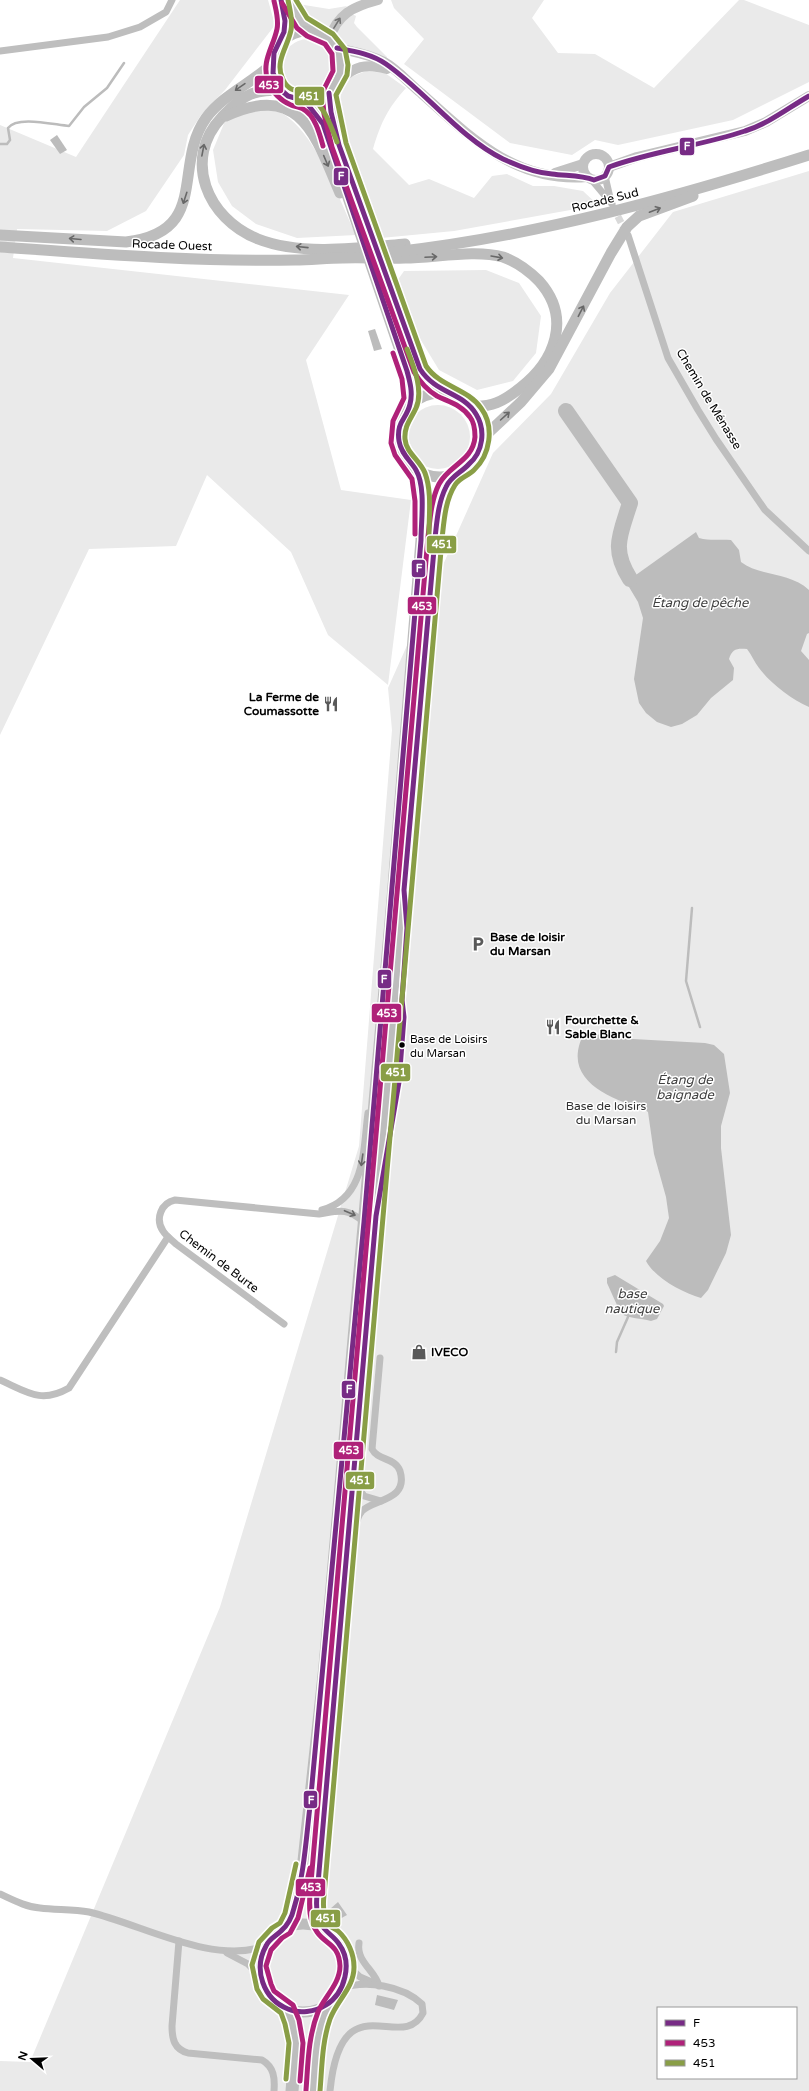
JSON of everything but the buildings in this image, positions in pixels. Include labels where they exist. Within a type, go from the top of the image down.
[{"type":"highway","points":[[312,2091],[322,2024],[330,2002]]},
{"type":"highway","points":[[287,2009],[292,2022],[296,2043],[292,2091]]},
{"type":"main road","points":[[305,102],[322,98],[329,93],[339,81],[342,70],[341,59],[337,48],[329,39],[321,34],[311,31],[294,34],[280,44],[274,53],[272,64],[276,82],[281,90],[288,96],[305,102],[323,124],[407,371],[411,388],[410,406]]},
{"type":"main road","points":[[0,235],[126,242],[146,239],[164,230],[176,217],[185,197],[194,144],[206,118],[227,96],[259,76],[272,64]]},
{"type":"main road","points":[[281,90],[250,95],[237,101],[211,130],[204,145],[201,162],[204,184],[221,212],[235,226],[257,238],[276,244],[342,254],[402,251],[501,257],[519,265],[532,274],[545,289],[552,301],[557,322],[553,347],[535,375],[512,394],[499,402],[485,407],[470,406]]},
{"type":"main road","points":[[329,93],[331,112],[339,145],[420,369],[430,383],[470,406],[481,424],[480,446]]},
{"type":"main road","points":[[220,119],[247,107],[261,104],[288,110],[300,118],[311,129],[319,144],[352,221],[360,232]]},
{"type":"main road","name":"Rocade Sud","points":[[402,251],[512,235],[630,207],[809,155]]},
{"type":"main road","points":[[445,393],[426,395],[410,406],[400,422],[398,442],[405,457],[416,470],[430,476],[446,477],[454,475],[471,464],[488,433],[521,402],[549,369],[618,240],[627,227],[639,216],[692,196],[809,162]]},
{"type":"main road","name":"Rocade Ouest","points":[[0,247],[132,256],[254,261],[342,254]]},
{"type":"main road","points":[[285,1928],[292,1915],[300,1885],[310,1806],[364,1222],[421,540],[422,497],[416,470]]},
{"type":"main road","points":[[323,1929],[318,1912],[317,1890],[435,538],[444,491],[454,475]]},
{"type":"main road","points":[[304,1924],[323,1929],[335,1938],[343,1950],[347,1965],[346,1977],[341,1989],[330,2002],[313,2011],[296,2011],[287,2009],[270,1996],[264,1987],[260,1976],[259,1966],[265,1946],[277,1933],[285,1928],[304,1924]]},
{"type":"street","points":[[0,51],[108,37],[146,23],[166,12],[172,0]]},
{"type":"street","points":[[280,44],[285,21],[281,0]]},
{"type":"street","points":[[288,0],[297,17],[311,31]]},
{"type":"street","points":[[329,39],[335,25],[342,15],[378,0]]},
{"type":"street","points":[[337,48],[366,54],[385,63],[482,146],[515,164],[550,174],[598,180],[606,167],[637,157],[752,129],[793,107],[809,96]]},
{"type":"street","points":[[339,81],[349,72],[362,66],[379,66],[395,71]]},
{"type":"street","points":[[550,174],[583,164],[588,157],[594,154],[606,167],[612,204],[584,173],[583,164]]},
{"type":"street","name":"Chemin de Ménasse","points":[[628,235],[668,358],[716,439],[765,510],[809,551]]},
{"type":"street","name":"Chemin de Burte","points":[[306,1212],[333,1206],[350,1192],[357,1181],[378,1052]]},
{"type":"street","name":"Chemin de Burte","points":[[284,1324],[168,1237],[161,1229],[160,1213],[168,1203],[175,1200],[318,1214],[345,1211],[364,1222]]},
{"type":"street","points":[[0,1380],[41,1397],[58,1394],[69,1388],[168,1237]]},
{"type":"street","points":[[339,1634],[347,1602],[356,1525],[362,1511],[383,1502],[397,1491],[401,1478],[400,1472],[394,1462],[377,1455],[372,1449],[380,1358]]},
{"type":"street","points":[[352,1480],[364,1496],[383,1502]]},
{"type":"street","points":[[0,1894],[38,1908],[87,1912],[119,1921],[148,1932],[223,1951],[244,1952],[265,1946]]},
{"type":"street","points":[[179,1940],[172,2026],[175,2044],[182,2051],[188,2053],[262,2060],[267,2063],[273,2073],[274,2091]]},
{"type":"street","points":[[359,1943],[359,1953],[362,1960],[377,1978],[379,1986]]},
{"type":"street","points":[[223,1951],[248,1964],[260,1976]]},
{"type":"street","points":[[347,1965],[360,1977],[379,1986]]},
{"type":"street","points":[[330,2091],[336,2057],[340,2045],[348,2034],[360,2027],[370,2024],[407,2027],[416,2023],[423,2013],[422,2004],[416,1998],[400,1991],[379,1986],[358,1984],[341,1989]]},
{"type":"green space","points":[[180,0],[268,0],[275,25],[225,90],[201,115],[188,135],[184,155],[146,211],[107,231],[17,229],[13,258],[349,295],[306,360],[341,490],[411,500],[388,685],[328,635],[291,552],[207,475],[176,546],[89,549],[0,735],[0,125],[76,157]]},
{"type":"green space","points":[[391,0],[544,0],[532,18],[558,53],[595,54],[654,88],[739,0],[744,0],[809,25],[809,82],[733,120],[618,145],[595,140],[572,155],[510,143],[404,64],[424,39],[394,8]]},
{"type":"green space","points":[[298,4],[329,9],[347,6],[328,30],[305,20]]},
{"type":"green space","points":[[352,14],[356,16],[354,23],[387,57],[385,60],[355,50],[348,46],[338,35],[336,28]]},
{"type":"green space","points":[[303,39],[313,39],[327,46],[334,60],[334,70],[327,84],[313,91],[303,91],[293,87],[286,80],[282,70],[282,60],[286,50],[293,43]]},
{"type":"green space","points":[[366,71],[385,73],[406,88],[394,102],[386,116],[373,149],[409,185],[429,179],[474,198],[492,176],[507,174],[533,186],[554,186],[583,191],[598,205],[454,231],[381,238],[339,128],[338,106],[342,91],[351,77]]},
{"type":"green space","points":[[247,105],[277,111],[290,119],[302,132],[314,147],[324,166],[356,235],[297,238],[256,224],[232,206],[218,182],[213,150],[225,121]]},
{"type":"green space","name":"Base de loisirs du Marsan","points":[[809,171],[809,2091],[0,2091],[0,2061],[30,2062],[220,1607],[359,1146],[392,730],[388,688],[493,453],[551,394],[610,293],[673,212]]},
{"type":"green space","points":[[486,270],[519,283],[541,316],[536,353],[513,381],[477,390],[439,370],[419,337],[397,281],[404,271]]},
{"type":"green space","points":[[438,405],[456,411],[464,419],[470,437],[464,455],[456,463],[438,469],[420,463],[412,455],[406,437],[412,419],[420,411]]},
{"type":"water","points":[[57,135],[67,150],[60,154],[50,140]]},
{"type":"water","points":[[375,329],[382,349],[374,351],[368,331]]},
{"type":"water","name":"Étang de pêche","points":[[696,532],[699,538],[703,539],[731,540],[739,550],[741,562],[757,570],[793,580],[809,590],[809,633],[807,634],[801,651],[809,660],[809,707],[788,695],[775,685],[759,668],[747,649],[735,650],[730,656],[729,659],[734,668],[733,680],[711,698],[697,715],[682,724],[671,727],[657,722],[646,713],[639,703],[634,679],[643,618],[638,602],[626,582]]},
{"type":"water","name":"Étang de baignade","points":[[586,1032],[615,1038],[705,1043],[714,1045],[724,1054],[730,1093],[721,1126],[721,1148],[731,1235],[726,1253],[708,1290],[701,1298],[670,1284],[656,1274],[646,1261],[660,1241],[669,1218],[666,1197],[654,1154],[648,1112],[599,1090],[590,1083],[583,1074],[578,1063],[578,1051]]},
{"type":"water","name":"base nautique","points":[[615,1275],[663,1304],[664,1306],[657,1319],[651,1321],[628,1317],[621,1314],[607,1283],[607,1278]]},
{"type":"water","points":[[338,1902],[347,1915],[338,1920],[330,1909]]},
{"type":"water","points":[[377,1995],[398,2000],[394,2010],[375,2005]]},
{"type":"waterway","points":[[0,144],[7,144],[10,140],[8,128],[19,122],[28,121],[69,126],[84,107],[107,88],[124,63]]},
{"type":"waterway","points":[[566,411],[630,503],[619,542],[621,559],[630,579]]},
{"type":"waterway","points":[[692,908],[686,981],[700,1027]]},
{"type":"waterway","points":[[616,1352],[617,1342],[628,1317]]},
{"type":"tunnel","points":[[613,207],[626,232]]},
{"type":"transit line","name":"F","points":[[281,0],[285,21],[284,32],[274,53],[273,73],[281,90],[288,96],[305,101],[323,124],[408,375],[411,388],[411,400],[409,409],[400,424],[398,434],[400,446],[419,477],[422,495],[421,540],[364,1222],[306,1845],[300,1883],[292,1915],[286,1926],[267,1944],[260,1964],[263,1982],[272,1998],[279,2004],[292,2011],[302,2012],[317,2009],[333,2000],[345,1977],[346,1960],[337,1941],[319,1921],[317,1899],[376,1216],[399,1082],[404,1017],[402,1000],[407,928],[404,890],[435,538],[437,519],[443,493],[453,477],[474,459],[482,440],[479,420],[471,407],[464,401],[434,383],[426,377],[420,369],[339,145],[331,112],[329,93]]},
{"type":"transit line","name":"451","points":[[288,0],[292,26],[281,59],[280,71],[282,77],[291,89],[307,95],[316,101],[327,118],[337,142]]},
{"type":"transit line","name":"451","points":[[296,0],[307,18],[333,34],[345,49],[348,65],[347,75],[336,95],[346,143],[426,366],[439,379],[461,391],[475,401],[485,416],[489,432],[489,440],[484,457],[472,472],[457,483],[452,491],[446,511],[442,539],[323,1905],[328,1924],[342,1935],[350,1948],[354,1967],[348,1988],[333,2012],[327,2028],[320,2091]]},
{"type":"transit line","name":"453","points":[[274,1],[278,26],[268,55],[266,68],[268,82],[274,93],[280,99],[303,109],[311,116],[314,120],[323,146]]},
{"type":"transit line","name":"453","points":[[282,3],[297,28],[307,36],[325,44],[332,54],[333,71],[322,93],[324,114],[332,147],[414,372],[430,391],[451,402],[467,413],[473,424],[475,437],[470,452],[443,478],[439,484],[436,490],[430,517],[310,1899],[310,1914],[314,1928],[335,1949],[340,1966],[335,1985],[321,2006],[312,2031],[306,2090]]},
{"type":"transit line","name":"F","points":[[337,48],[369,55],[386,64],[415,87],[457,127],[487,150],[503,159],[533,171],[557,175],[579,176],[594,180],[605,176],[609,167],[626,161],[711,141],[753,128],[770,120],[809,96]]},
{"type":"transit line","name":"451","points":[[407,349],[417,378],[419,393],[416,408],[407,426],[405,439],[410,452],[423,468],[427,480],[430,503],[429,534]]},
{"type":"transit line","name":"453","points":[[393,353],[402,379],[404,398],[393,421],[391,443],[395,455],[412,479],[415,501],[415,534]]},
{"type":"transit line","name":"451","points":[[286,2079],[289,2043],[285,2024],[281,2013],[263,1999],[257,1989],[252,1965],[259,1942],[272,1928],[280,1923],[285,1913],[296,1864]]},
{"type":"transit line","name":"453","points":[[300,2081],[303,2043],[299,2020],[293,2005],[274,1991],[266,1966],[271,1950],[282,1938],[290,1933],[298,1918],[310,1868]]},
{"type":"place","name":"La Ferme de Coumassotte","points":[[331,704]]},
{"type":"place","name":"Base de loisir du Marsan","points":[[478,944]]},
{"type":"place","name":"Fourchette & Sable Blanc","points":[[553,1027]]},
{"type":"place","name":"Base de Loisirs du Marsan","points":[[402,1045]]},
{"type":"place","name":"IVECO","points":[[419,1352]]}]
